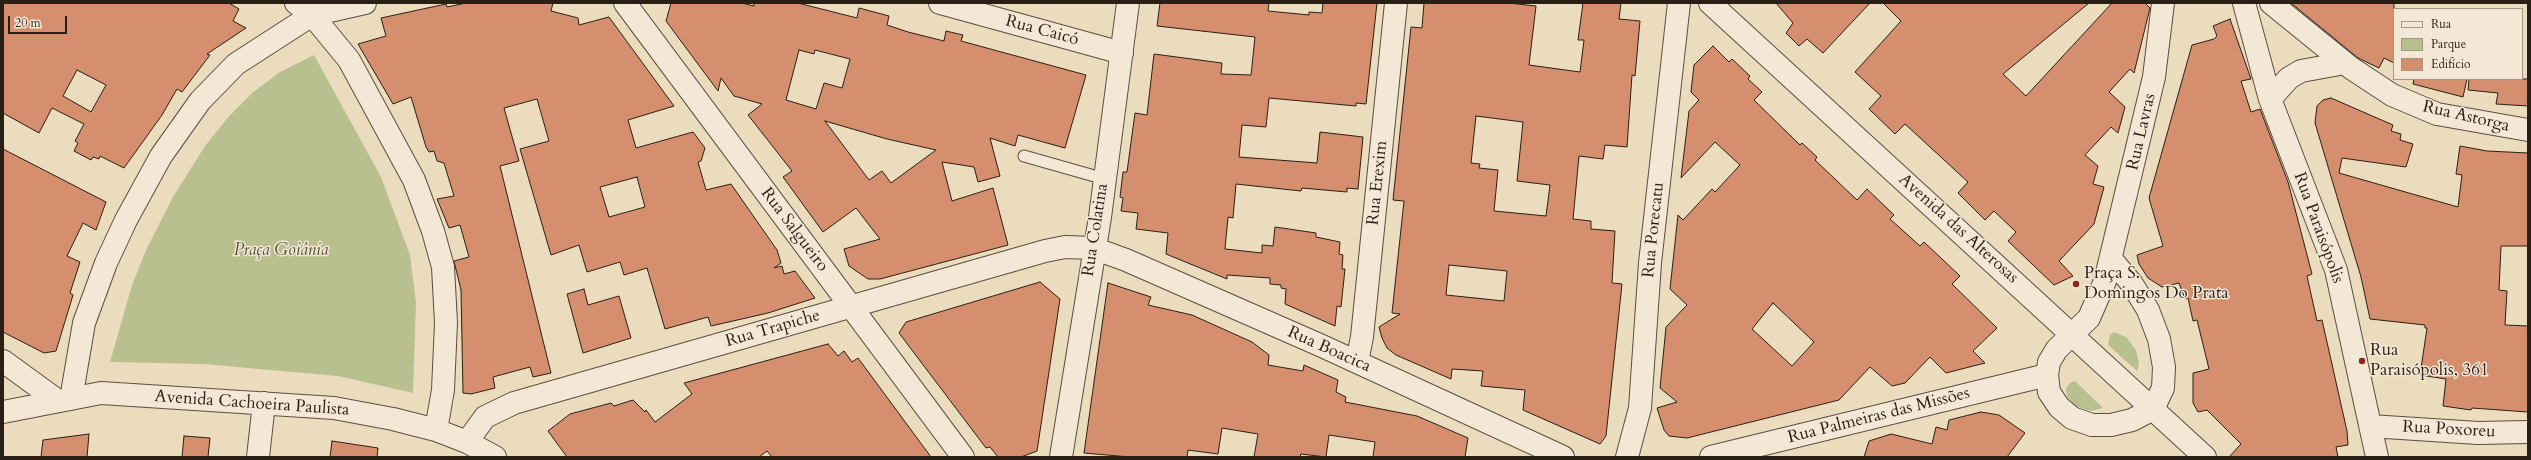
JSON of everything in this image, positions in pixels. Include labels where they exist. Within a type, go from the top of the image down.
[{"type":"street","points":[[3,361],[65,400],[84,323],[116,242],[161,156],[200,101],[236,64],[304,9],[364,3]]},
{"type":"street","name":"Rua Salgueiro","points":[[625,3],[963,457]]},
{"type":"street","name":"Rua Caicó","points":[[940,3],[1122,53]]},
{"type":"street","name":"Rua Colatina","points":[[1061,457],[1104,179],[1128,3]]},
{"type":"street","name":"Rua Erexim","points":[[1357,362],[1362,337],[1396,3]]},
{"type":"street","name":"Rua Porecatu","points":[[1627,457],[1640,408],[1650,263],[1679,3]]},
{"type":"street","name":"Avenida das Alterosas","points":[[1710,3],[2074,335],[2205,457]]},
{"type":"street","name":"Rua Lavras","points":[[2047,375],[2049,362],[2057,349],[2074,335],[2089,318],[2105,281],[2154,78],[2163,3]]},
{"type":"street","name":"Rua Paraisópolis","points":[[2244,3],[2270,99],[2336,270],[2377,457]]},
{"type":"street","name":"Rua Astorga","points":[[2272,3],[2345,63],[2392,95],[2437,114],[2528,130]]},
{"type":"street","points":[[304,9],[349,60],[414,180],[433,231],[443,267],[446,323],[443,390],[436,430]]},
{"type":"street","points":[[2270,99],[2289,78],[2300,71],[2345,63]]},
{"type":"street","name":"Rua Trapiche","points":[[467,442],[485,417],[514,403],[1045,251],[1065,247],[1093,248]]},
{"type":"street","name":"Rua Boacica","points":[[1093,248],[1357,362],[1563,457]]},
{"type":"street","points":[[2047,375],[2050,392],[2059,407],[2072,418],[2092,425],[2111,425],[2132,420],[2153,409],[2163,388],[2164,367],[2159,339],[2148,310],[2132,284],[2111,259]]},
{"type":"street","name":"Rua Palmeiras das Missões","points":[[1712,457],[2047,375]]},
{"type":"street","name":"Avenida Cachoeira Paulista","points":[[3,412],[101,393],[334,408],[393,419],[436,430],[467,442],[495,457]]},
{"type":"street","points":[[258,457],[264,403]]},
{"type":"street","name":"Rua Poxoreu","points":[[2370,426],[2478,433],[2528,432]]},
{"type":"lane","points":[[1024,156],[1104,179]]},
{"type":"green space","name":"Praça Goiânia","points":[[314,55],[381,177],[410,255],[416,303],[413,393],[338,376],[203,364],[110,362],[132,285],[147,248],[173,197],[205,146],[230,115],[252,93],[280,72]]},
{"type":"green space","points":[[2114,332],[2126,337],[2136,350],[2139,363],[2137,371],[2108,345],[2110,335]]},
{"type":"green space","points":[[2075,381],[2103,408],[2091,411],[2076,406],[2067,396],[2066,388],[2070,383]]},
{"type":"building","points":[[3,3],[229,3],[239,9],[233,21],[246,28],[207,54],[210,55],[182,92],[177,89],[162,115],[124,168],[100,156],[99,159],[93,157],[91,160],[74,151],[78,143],[75,141],[84,124],[52,108],[39,133],[3,113]],"holes":[[[77,70],[106,85],[91,112],[63,96]]]},
{"type":"building","points":[[466,3],[553,3],[551,11],[578,18],[579,25],[609,17],[674,106],[628,120],[636,148],[693,132],[705,148],[701,161],[698,162],[706,190],[731,184],[777,250],[781,263],[774,268],[782,266],[784,274],[795,271],[815,298],[768,313],[711,326],[708,317],[665,329],[647,268],[624,275],[620,262],[587,272],[579,245],[551,255],[520,149],[549,141],[537,99],[504,108],[519,161],[500,166],[551,373],[533,377],[530,367],[493,377],[495,388],[471,394],[463,393],[461,290],[454,261],[469,257],[460,225],[449,228],[437,199],[454,196],[444,163],[437,161],[434,151],[429,152],[426,147],[411,97],[393,104],[358,44],[386,36],[381,18],[446,4],[447,7]],"holes":[[[637,177],[645,207],[609,217],[600,187]]]},
{"type":"building","points":[[671,3],[742,3],[754,6],[754,3],[798,3],[857,18],[859,8],[889,16],[887,25],[908,32],[944,41],[946,31],[963,35],[961,41],[1086,75],[1065,148],[1018,135],[1015,146],[990,138],[1000,176],[978,182],[974,167],[942,162],[952,201],[993,188],[1008,245],[880,279],[868,279],[849,266],[844,249],[880,239],[856,208],[823,232],[783,177],[792,171],[748,115],[762,104],[734,96],[721,78],[718,91],[666,21]],"holes":[[[799,50],[814,54],[815,50],[850,59],[842,88],[824,83],[816,109],[786,100]],[[825,121],[887,139],[936,150],[891,183],[882,171],[869,180]]]},
{"type":"building","points":[[1160,3],[1269,3],[1268,11],[1309,15],[1309,12],[1322,13],[1323,3],[1377,3],[1366,104],[1356,103],[1356,106],[1269,98],[1266,127],[1242,125],[1239,157],[1317,163],[1320,132],[1363,137],[1358,189],[1347,188],[1347,192],[1302,188],[1301,191],[1236,184],[1233,218],[1228,217],[1225,249],[1262,253],[1262,245],[1273,246],[1275,227],[1316,233],[1316,237],[1340,242],[1339,254],[1343,255],[1342,269],[1345,269],[1341,307],[1337,306],[1335,326],[1285,304],[1286,289],[1281,288],[1281,285],[1270,284],[1270,278],[1227,275],[1227,279],[1166,254],[1168,233],[1136,229],[1138,213],[1121,211],[1123,198],[1120,197],[1123,172],[1127,172],[1135,113],[1147,115],[1154,54],[1222,63],[1221,74],[1251,75],[1255,37],[1157,26]]},
{"type":"building","points":[[1424,3],[1509,3],[1536,6],[1529,65],[1580,72],[1584,40],[1578,40],[1583,3],[1621,3],[1619,19],[1640,21],[1635,76],[1632,75],[1627,147],[1605,145],[1603,159],[1579,156],[1573,219],[1591,221],[1591,229],[1615,231],[1612,283],[1622,284],[1606,436],[1600,444],[1523,410],[1525,390],[1481,386],[1483,371],[1452,369],[1451,379],[1396,355],[1387,348],[1382,338],[1379,327],[1400,314],[1392,313],[1404,201],[1393,200],[1411,27],[1422,28]],"holes":[[[1476,116],[1523,122],[1517,181],[1550,185],[1546,216],[1494,211],[1498,170],[1479,168],[1480,164],[1471,163]],[[1449,265],[1507,271],[1504,301],[1446,295]]]},
{"type":"building","points":[[1776,3],[1870,3],[1823,53],[1807,39],[1799,46],[1786,33],[1793,23]]},
{"type":"building","points":[[1883,3],[2089,3],[2003,74],[2026,96],[2112,3],[2145,3],[2150,8],[2134,73],[2130,69],[2109,92],[2125,107],[2118,133],[2111,127],[2085,155],[2098,166],[2093,184],[2104,187],[2094,224],[2059,261],[2073,276],[2054,285],[2008,241],[2016,232],[1994,211],[1985,220],[1958,193],[1968,182],[1905,124],[1895,134],[1869,109],[1881,96],[1855,72],[1901,21]]},
{"type":"building","points":[[2291,3],[2394,3],[2393,62],[2384,58],[2379,68],[2358,58]]},
{"type":"building","points":[[2230,19],[2251,79],[2241,81],[2251,112],[2260,109],[2288,182],[2312,274],[2307,276],[2317,321],[2322,320],[2347,431],[2348,445],[2336,447],[2338,457],[2229,457],[2241,444],[2207,410],[2198,412],[2193,403],[2193,373],[2209,369],[2197,320],[2193,321],[2188,298],[2185,299],[2179,283],[2162,287],[2148,278],[2139,264],[2137,255],[2163,246],[2149,198],[2192,45],[2214,39],[2217,36],[2213,26]]},
{"type":"building","points":[[1713,46],[1729,62],[1732,59],[1750,76],[1748,79],[1762,92],[1754,100],[1800,145],[1802,143],[1817,157],[1815,160],[1857,200],[1867,189],[1894,215],[1890,219],[1920,246],[1924,242],[1960,276],[1952,284],[1997,328],[1973,351],[1985,363],[1946,373],[1930,357],[1905,383],[1892,386],[1870,367],[1839,400],[1687,438],[1669,436],[1664,430],[1657,408],[1677,402],[1660,388],[1666,327],[1687,305],[1670,289],[1678,215],[1683,220],[1712,189],[1715,192],[1740,165],[1715,142],[1681,178],[1689,111],[1699,100],[1691,92],[1694,65]],"holes":[[[1773,303],[1814,342],[1792,366],[1752,329]]]},
{"type":"building","points":[[2528,79],[2528,106],[2496,104],[2498,93],[2468,90],[2469,80]]},
{"type":"building","points":[[2414,80],[2467,80],[2463,97],[2413,84]]},
{"type":"building","points":[[2331,98],[2393,125],[2391,131],[2401,134],[2400,140],[2413,144],[2406,167],[2342,158],[2339,173],[2458,207],[2462,175],[2456,174],[2460,146],[2487,151],[2528,153],[2528,246],[2501,246],[2499,290],[2507,291],[2505,325],[2528,326],[2528,412],[2472,408],[2471,410],[2443,406],[2446,379],[2420,375],[2427,328],[2425,328],[2425,325],[2370,319],[2361,277],[2315,123],[2317,106],[2323,100]]},
{"type":"building","points":[[3,149],[106,202],[96,230],[83,223],[67,256],[80,262],[70,293],[73,295],[56,351],[44,353],[3,332]]},
{"type":"building","points":[[1040,282],[1060,299],[1037,451],[1021,457],[998,457],[990,447],[986,448],[899,333],[906,322]]},
{"type":"building","points":[[1108,283],[1151,297],[1148,305],[1192,315],[1252,342],[1269,355],[1268,365],[1303,371],[1304,365],[1338,380],[1336,392],[1346,397],[1345,402],[1417,416],[1468,438],[1465,457],[1373,457],[1375,442],[1329,435],[1326,457],[1301,454],[1300,457],[1254,457],[1258,434],[1222,428],[1218,454],[1188,450],[1187,457],[1130,457],[1084,453]]},
{"type":"building","points":[[584,289],[588,305],[619,296],[631,338],[583,353],[567,294]]},
{"type":"building","points":[[828,344],[838,356],[844,351],[852,362],[858,358],[931,457],[772,457],[767,451],[759,457],[567,457],[548,431],[570,414],[611,403],[614,406],[633,400],[645,412],[646,410],[655,422],[692,394],[684,383]]},
{"type":"building","points":[[1981,412],[1999,415],[2025,433],[2007,457],[1864,457],[1869,441],[1891,434],[1932,444],[1936,427],[1947,430],[1949,420]]},
{"type":"building","points":[[89,434],[87,457],[41,457],[43,440]]},
{"type":"building","points":[[184,436],[210,438],[208,457],[182,457]]},
{"type":"building","points":[[332,441],[378,448],[377,457],[330,457]]},
{"type":"place","name":"Praça S. Domingos Do Prata","points":[[2076,284]]},
{"type":"place","name":"Rua Paraisópolis, 361","points":[[2362,361]]}]
